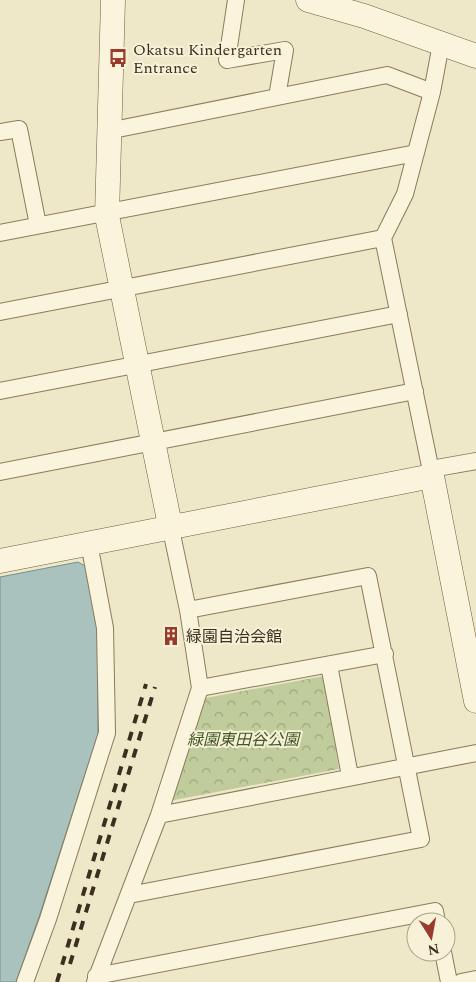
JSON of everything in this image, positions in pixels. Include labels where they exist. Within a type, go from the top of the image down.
[{"type":"street","points":[[96,979],[159,815],[200,688],[188,610],[120,288],[107,211],[113,0]]},
{"type":"street","points":[[236,0],[227,60],[285,50],[277,97]]},
{"type":"street","points":[[308,0],[364,16],[476,56]]},
{"type":"street","points":[[441,44],[432,92],[405,194],[383,238],[476,701]]},
{"type":"street","points":[[108,131],[387,75],[432,92]]},
{"type":"street","points":[[0,132],[18,129],[38,225]]},
{"type":"street","points":[[0,233],[416,153]]},
{"type":"street","points":[[0,312],[383,238]]},
{"type":"street","points":[[0,391],[399,314]]},
{"type":"street","points":[[0,472],[415,392]]},
{"type":"street","points":[[0,561],[431,472],[476,460]]},
{"type":"street","points":[[24,982],[48,919],[107,733],[105,628],[89,543]]},
{"type":"street","points":[[129,895],[421,839],[408,766],[368,576],[188,610]]},
{"type":"street","points":[[200,688],[384,654]]},
{"type":"street","points":[[329,665],[350,776]]},
{"type":"street","points":[[159,815],[350,776],[476,753]]},
{"type":"street","points":[[96,979],[406,917]]},
{"type":"street","points":[[445,962],[449,982]]},
{"type":"street","points":[[461,982],[476,979]]},
{"type":"green space","name":"緑園東田谷公園","points":[[324,676],[339,769],[169,801],[200,699]]},
{"type":"water","points":[[78,562],[85,566],[98,631],[98,734],[16,982],[0,982],[0,577]]},
{"type":"railway","points":[[57,982],[146,684]]},
{"type":"railway","points":[[70,964],[155,687]]},
{"type":"place","name":"Okatsu Kindergarten Entrance","points":[[118,58]]},
{"type":"place","name":"緑園自治会館","points":[[171,636]]}]
